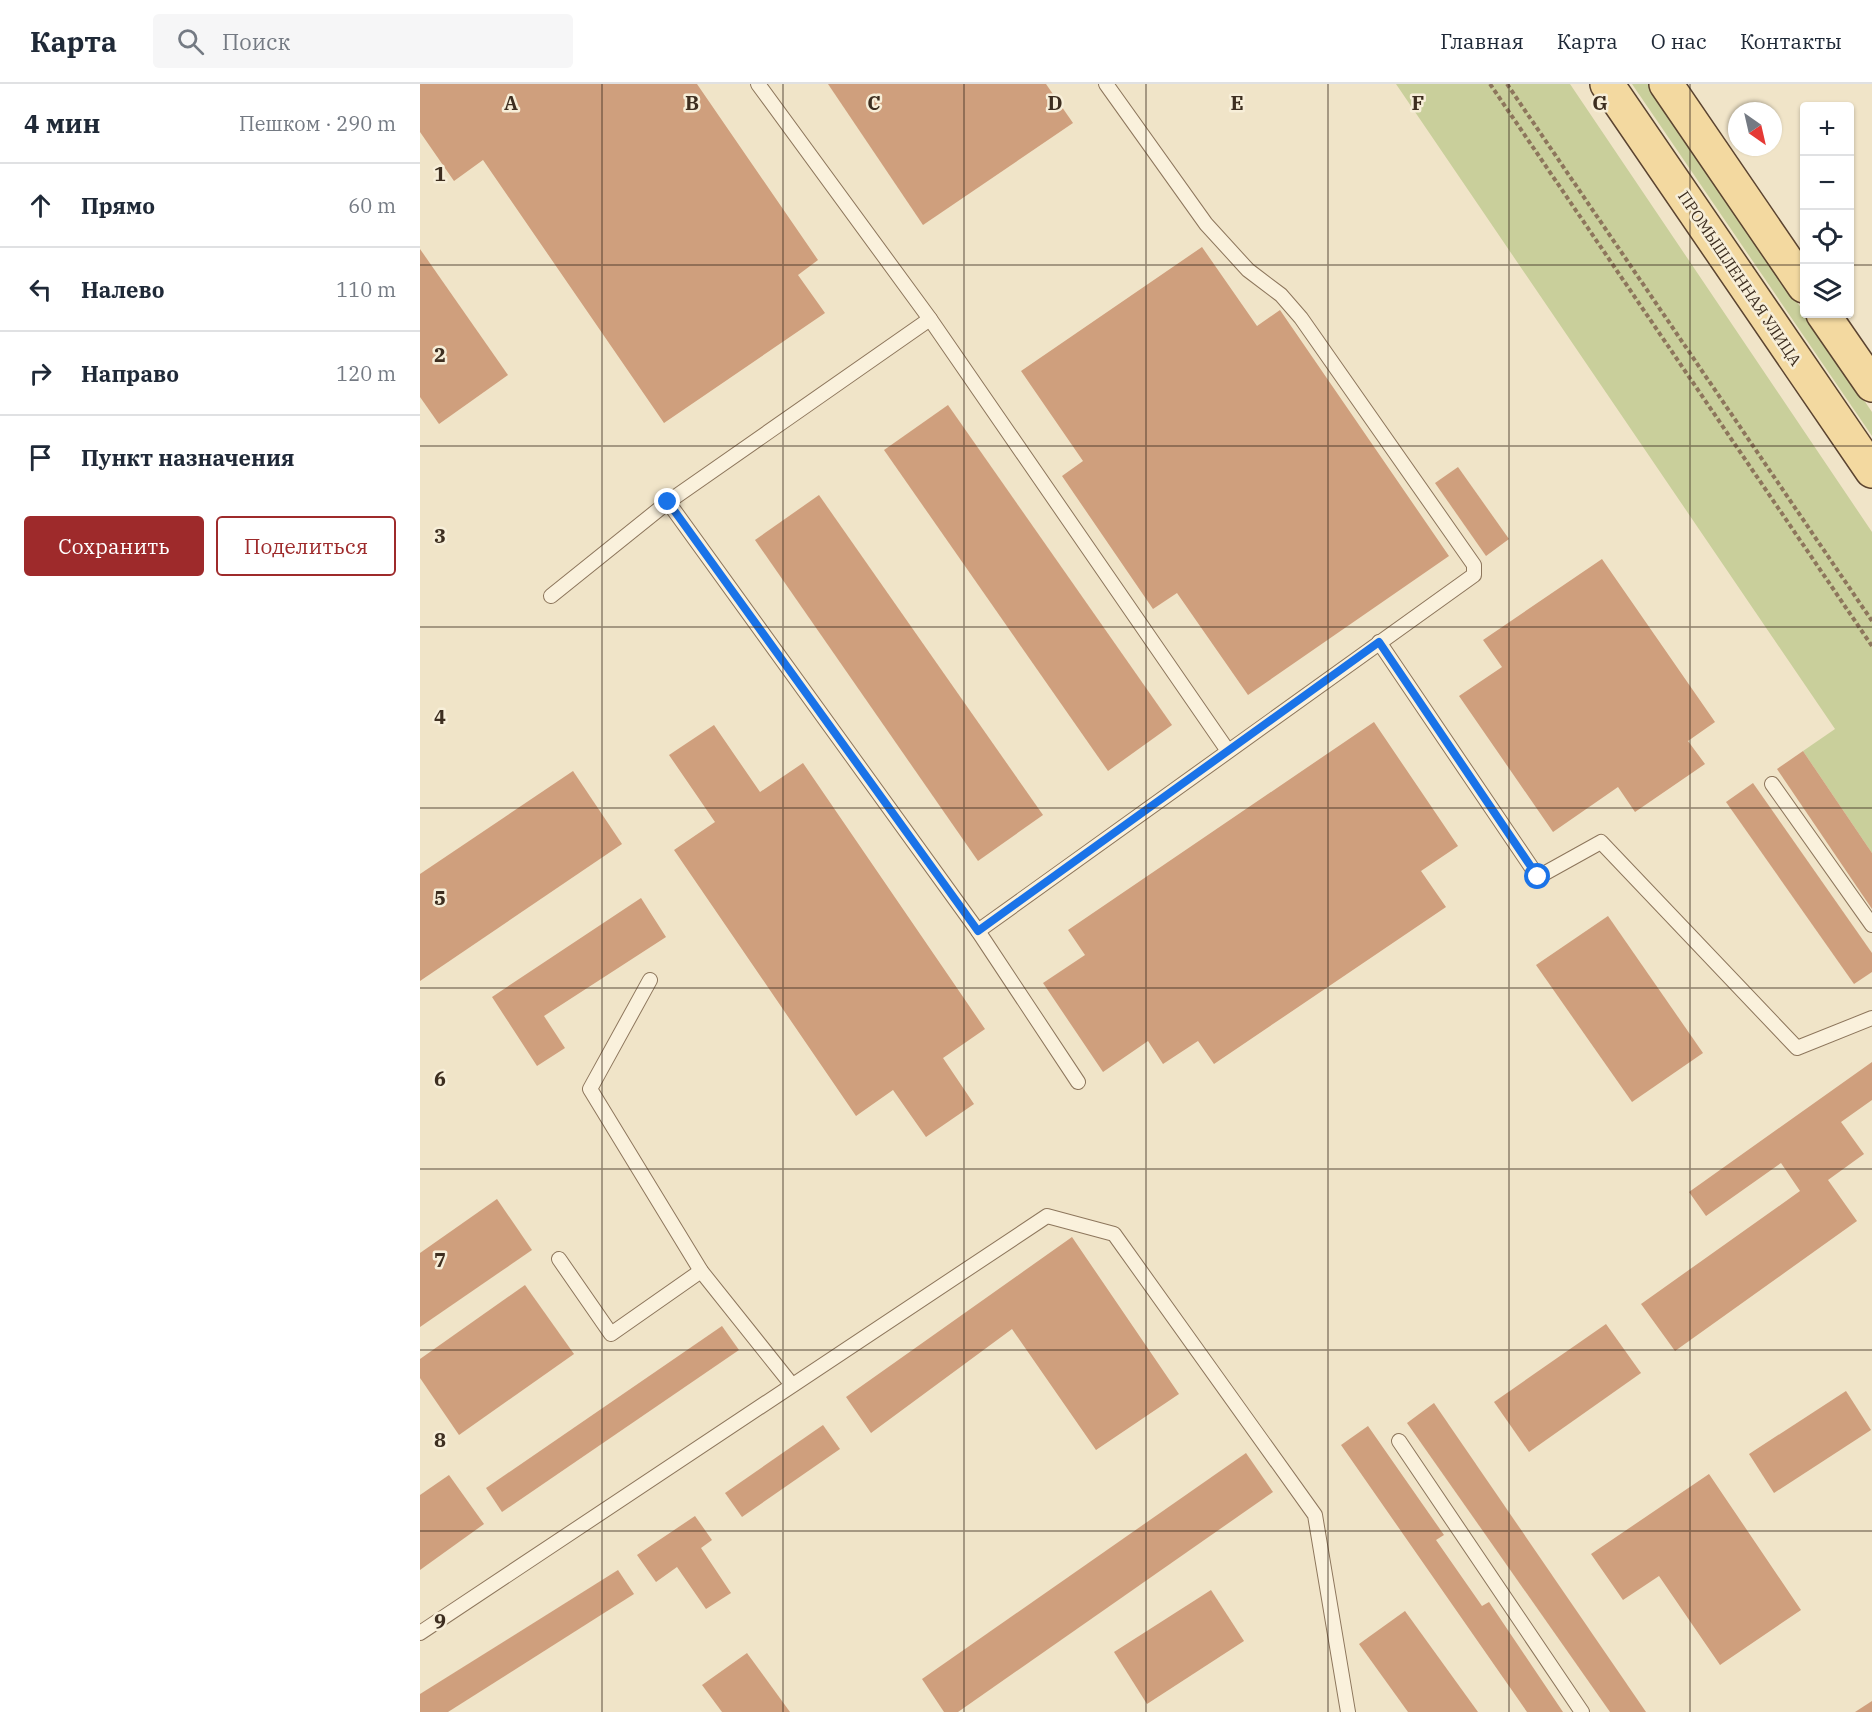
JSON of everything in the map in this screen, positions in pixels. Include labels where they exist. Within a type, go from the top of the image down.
[{"type":"main road","name":"ПРОМЫШЛЕННАЯ УЛИЦА","points":[[1607,84],[1872,471]]},
{"type":"main road","points":[[1666,84],[1800,280]]},
{"type":"main road","points":[[1826,318],[1872,385]]},
{"type":"lane","points":[[758,84],[930,319],[1228,751]]},
{"type":"lane","points":[[978,931],[1474,574],[1474,565],[1301,318],[1281,295],[1248,270],[1206,224],[1106,84]]},
{"type":"lane","points":[[551,596],[668,502],[930,319]]},
{"type":"lane","points":[[668,502],[978,931],[1078,1082]]},
{"type":"lane","points":[[1379,642],[1538,877],[1601,842],[1797,1048],[1872,1018]]},
{"type":"lane","points":[[1772,784],[1872,925]]},
{"type":"lane","points":[[650,980],[590,1089],[701,1271],[792,1385]]},
{"type":"lane","points":[[420,1633],[1047,1216],[1114,1234],[1316,1515],[1348,1712]]},
{"type":"lane","points":[[559,1259],[611,1334],[701,1271]]},
{"type":"lane","points":[[1399,1441],[1582,1712]]},
{"type":"path","points":[[1490,84],[1872,646]]},
{"type":"path","points":[[1508,84],[1872,621]]},
{"type":"green space","points":[[1396,84],[1570,84],[1872,532],[1872,853],[1803,751],[1835,729]]},
{"type":"green space","points":[[1632,84],[1648,84],[1800,307],[1800,318],[1808,318],[1872,412],[1872,436]]},
{"type":"building","points":[[420,84],[697,84],[818,260],[798,275],[825,313],[664,423],[483,160],[454,181],[420,132]]},
{"type":"building","points":[[828,84],[1046,84],[1073,123],[923,225]]},
{"type":"building","points":[[1202,247],[1257,326],[1280,310],[1449,556],[1248,695],[1177,593],[1153,609],[1062,476],[1083,461],[1021,371]]},
{"type":"building","points":[[420,249],[508,375],[439,424],[420,397]]},
{"type":"building","points":[[948,405],[1172,725],[1108,771],[884,450]]},
{"type":"building","points":[[1458,467],[1509,539],[1486,556],[1435,483]]},
{"type":"building","points":[[819,495],[1043,815],[978,861],[755,540]]},
{"type":"building","points":[[1602,559],[1715,722],[1688,741],[1705,764],[1635,812],[1618,787],[1553,832],[1459,696],[1502,667],[1483,640]]},
{"type":"building","points":[[1374,722],[1458,846],[1421,871],[1446,907],[1214,1064],[1198,1041],[1163,1064],[1148,1041],[1103,1072],[1043,983],[1085,955],[1068,930]]},
{"type":"building","points":[[714,725],[760,792],[803,763],[985,1029],[943,1058],[974,1104],[926,1137],[893,1090],[856,1116],[674,850],[715,822],[669,755]]},
{"type":"building","points":[[1803,751],[1872,853],[1872,909],[1777,769]]},
{"type":"building","points":[[573,771],[622,844],[420,981],[420,874]]},
{"type":"building","points":[[1753,783],[1872,953],[1872,972],[1854,984],[1726,802]]},
{"type":"building","points":[[641,898],[666,937],[544,1016],[565,1048],[537,1066],[492,997]]},
{"type":"building","points":[[1608,916],[1703,1053],[1632,1102],[1536,965]]},
{"type":"building","points":[[1872,1062],[1872,1100],[1841,1122],[1864,1154],[1828,1180],[1857,1221],[1675,1351],[1641,1304],[1800,1191],[1781,1163],[1706,1216],[1689,1192]]},
{"type":"building","points":[[497,1199],[532,1250],[420,1327],[420,1253]]},
{"type":"building","points":[[1072,1237],[1179,1394],[1096,1450],[1012,1329],[871,1433],[846,1397]]},
{"type":"building","points":[[525,1285],[574,1354],[459,1435],[420,1378],[420,1359]]},
{"type":"building","points":[[1606,1324],[1641,1373],[1529,1452],[1494,1402]]},
{"type":"building","points":[[722,1326],[739,1350],[502,1512],[486,1488]]},
{"type":"building","points":[[1846,1391],[1871,1430],[1774,1493],[1749,1454]]},
{"type":"building","points":[[1434,1403],[1646,1712],[1610,1712],[1407,1423]]},
{"type":"building","points":[[823,1425],[840,1449],[742,1517],[725,1493]]},
{"type":"building","points":[[1368,1426],[1444,1535],[1436,1540],[1482,1606],[1489,1602],[1563,1712],[1527,1712],[1341,1445]]},
{"type":"building","points":[[1246,1453],[1273,1492],[958,1712],[944,1712],[922,1679]]},
{"type":"building","points":[[1709,1474],[1801,1610],[1720,1665],[1659,1576],[1623,1600],[1591,1554]]},
{"type":"building","points":[[449,1475],[484,1524],[420,1570],[420,1495]]},
{"type":"building","points":[[695,1516],[712,1540],[701,1548],[731,1593],[706,1609],[677,1567],[656,1582],[637,1555]]},
{"type":"building","points":[[618,1570],[634,1594],[448,1712],[420,1712],[420,1694]]},
{"type":"building","points":[[1211,1590],[1244,1641],[1147,1704],[1114,1652]]},
{"type":"building","points":[[1405,1611],[1478,1712],[1408,1712],[1359,1644]]},
{"type":"building","points":[[747,1653],[790,1712],[722,1712],[702,1685]]},
{"type":"building","points":[[1872,1701],[1872,1712],[1855,1712]]},
{"type":"route","points":[[668,502],[978,931],[1379,642],[1538,877]]}]
